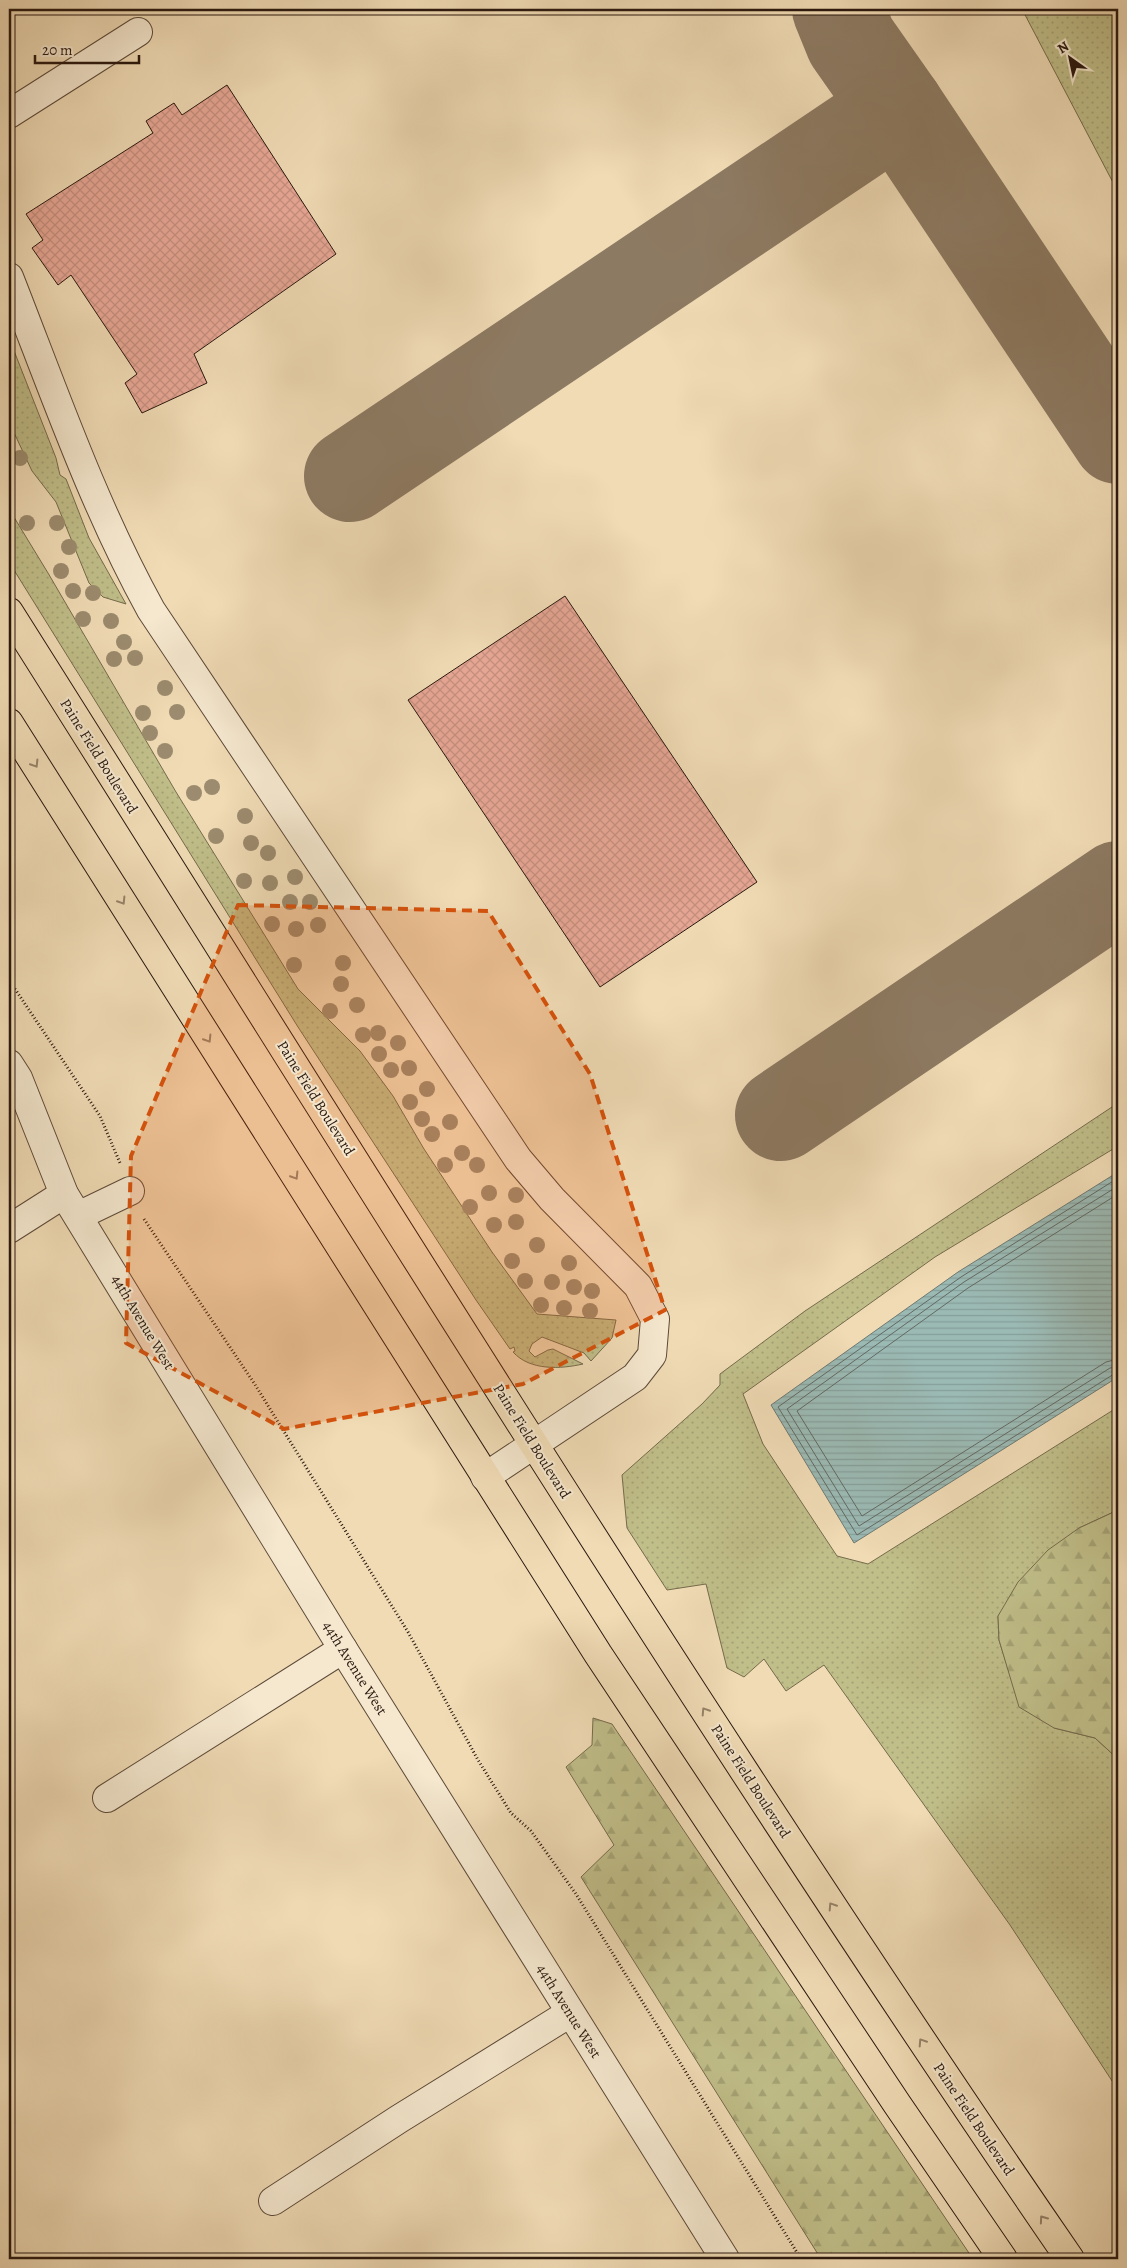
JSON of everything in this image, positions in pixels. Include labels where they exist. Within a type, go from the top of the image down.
[{"type":"highway","name":"Paine Field Boulevard","points":[[9,612],[649,1625],[932,2057],[1070,2259]]},
{"type":"highway","points":[[9,723],[598,1654],[897,2104],[1003,2259]]},
{"type":"street","points":[[9,114],[138,32]]},
{"type":"street","points":[[9,277],[122,558],[151,610],[518,1159],[552,1200],[638,1286],[656,1320],[652,1355],[635,1377],[485,1477]]},
{"type":"street","name":"44th Avenue West","points":[[9,1064],[18,1078],[71,1205],[343,1649],[724,2259]]},
{"type":"street","points":[[9,1229],[71,1205],[130,1191]]},
{"type":"street","points":[[107,1798],[343,1649]]},
{"type":"street","points":[[273,2201],[399,2119],[570,2013]]},
{"type":"path","points":[[9,980],[100,1116],[130,1191],[142,1215],[254,1383],[408,1632],[478,1760],[511,1812],[531,1831],[576,1894],[802,2259]]},
{"type":"highlighted area","points":[[238,905],[488,911],[590,1074],[665,1310],[523,1384],[284,1429],[126,1343],[131,1156]]},
{"type":"green space","points":[[1024,9],[1118,9],[1118,192],[1023,11]]},
{"type":"green space","points":[[9,338],[56,458],[60,475],[66,479],[89,538],[126,604],[103,597],[89,583],[56,502],[32,471],[9,422]]},
{"type":"green space","points":[[9,509],[176,792],[298,989],[360,1051],[393,1096],[424,1149],[492,1252],[537,1314],[616,1320],[612,1338],[591,1361],[584,1353],[542,1337],[532,1344],[529,1351],[535,1357],[553,1349],[583,1364],[565,1367],[546,1367],[528,1363],[513,1352],[515,1351],[514,1347],[510,1349],[476,1300],[298,1027],[9,562]]},
{"type":"green space","points":[[1118,1103],[1118,1146],[935,1257],[743,1394],[763,1444],[837,1556],[868,1564],[1118,1407],[1118,1510],[1079,1528],[998,1616],[999,1640],[1009,1672],[1054,1728],[1095,1738],[1118,1759],[1118,2090],[1010,1925],[824,1665],[786,1691],[764,1659],[744,1677],[727,1668],[706,1584],[667,1590],[627,1528],[622,1475],[702,1404],[720,1385],[720,1374],[805,1311]]},
{"type":"green space","points":[[1118,1510],[1118,1759],[1095,1738],[1054,1728],[1019,1707],[999,1640],[998,1616],[1018,1582],[1048,1550],[1079,1528]]},
{"type":"green space","points":[[593,1718],[612,1724],[973,2259],[821,2259],[581,1877],[614,1845],[566,1767],[592,1745]]},
{"type":"water","points":[[1118,1172],[1118,1377],[854,1543],[771,1405],[958,1272]]},
{"type":"building","points":[[227,85],[336,254],[194,354],[207,383],[142,413],[125,383],[137,374],[71,275],[58,285],[32,248],[43,240],[26,214],[153,133],[146,121],[174,103],[182,115]]},
{"type":"building","points":[[565,596],[757,882],[600,987],[408,700]]},
{"type":"taxiway","points":[[838,9],[851,41],[898,108],[1118,438]]},
{"type":"taxiway","points":[[350,476],[898,108]]},
{"type":"taxiway","points":[[781,1115],[1118,887]]}]
